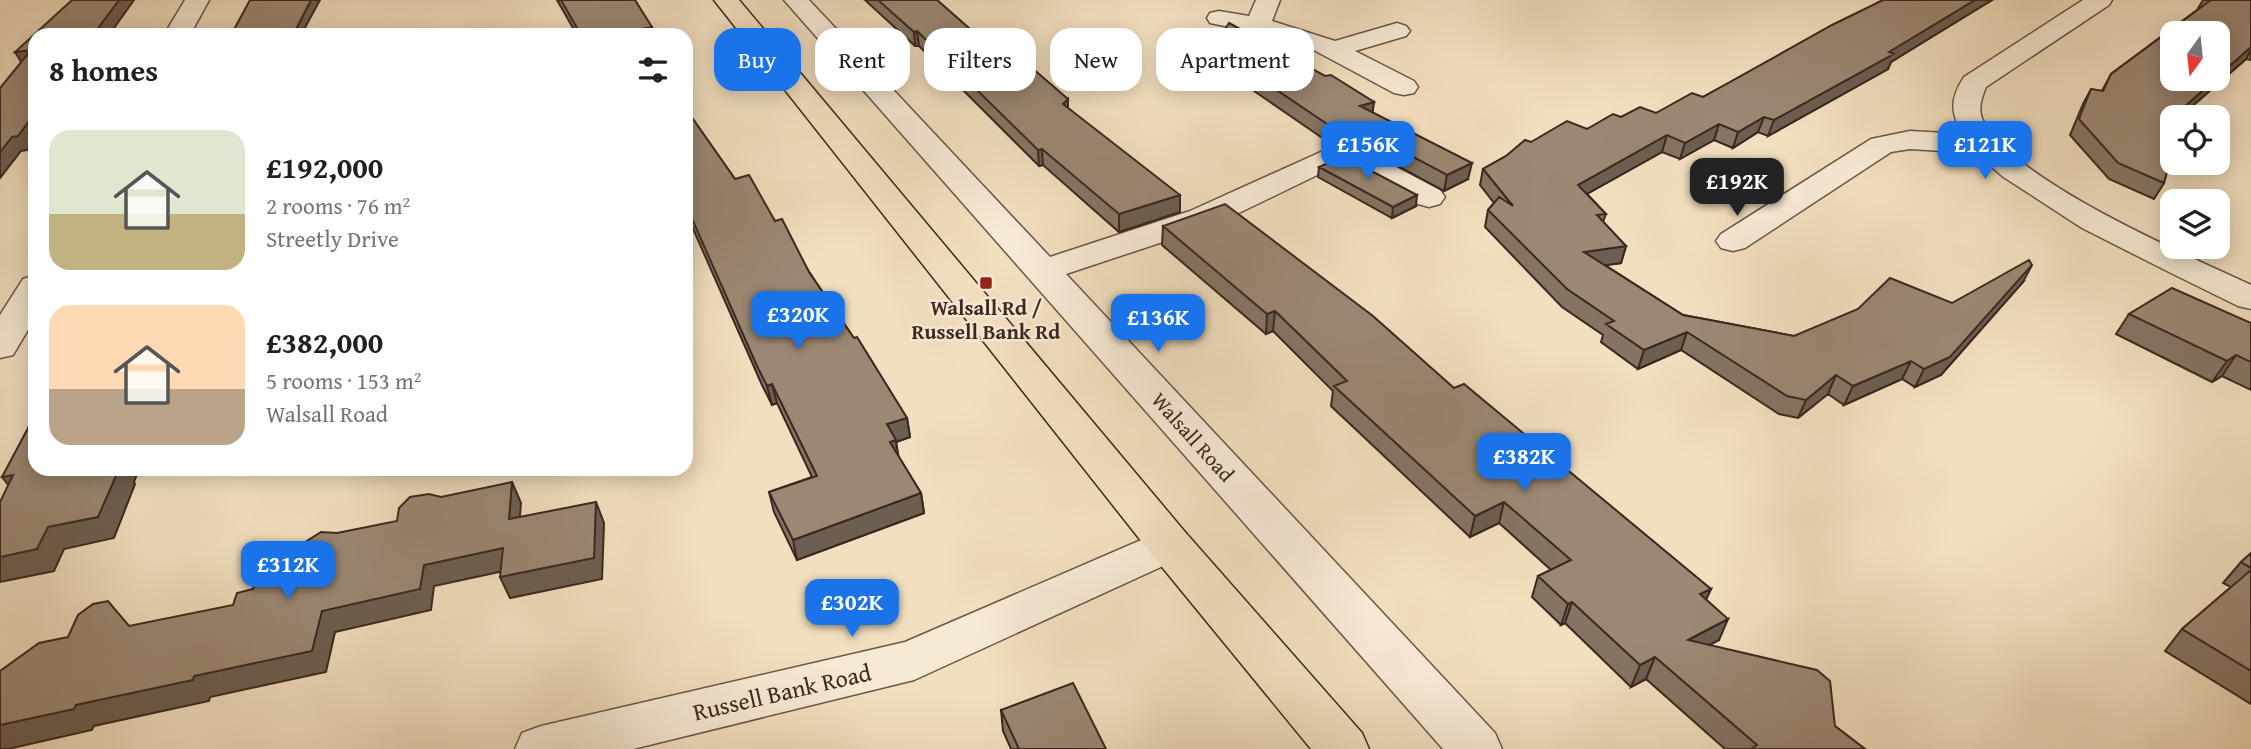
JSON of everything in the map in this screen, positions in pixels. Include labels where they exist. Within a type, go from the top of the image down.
[{"type":"main road","points":[[726,0],[1169,544],[1343,749]]},
{"type":"street","points":[[181,28],[197,0]]},
{"type":"street","name":"Walsall Road","points":[[796,0],[1476,749]]},
{"type":"street","points":[[1258,25],[1268,0]]},
{"type":"street","points":[[2099,0],[1974,83],[1966,99],[1968,118],[1983,144],[2013,172],[2052,197],[2251,298]]},
{"type":"street","points":[[1219,18],[1258,25],[1320,43],[1404,87]]},
{"type":"street","points":[[1332,50],[1398,31]]},
{"type":"street","points":[[1733,241],[1882,145],[1910,140],[1983,144]]},
{"type":"street","points":[[1042,271],[1202,218],[1343,151],[1429,197]]},
{"type":"street","points":[[0,347],[28,298]]},
{"type":"street","name":"Russell Bank Road","points":[[541,749],[914,660],[1169,544]]},
{"type":"building","points":[[72,0],[119,0],[98,28],[41,28]]},
{"type":"building","points":[[250,0],[311,0],[297,28],[235,28]]},
{"type":"building","points":[[561,0],[635,0],[652,27],[647,28],[577,28]]},
{"type":"building","points":[[878,0],[937,0],[969,28],[924,28],[924,38]]},
{"type":"building","points":[[1883,0],[1975,0],[1889,52],[1894,54],[1774,120],[1764,117],[1738,132],[1719,124],[1685,143],[1667,135],[1578,185],[1606,214],[1597,215],[1626,246],[1584,252],[1683,315],[1794,336],[1858,309],[1890,278],[1952,303],[2029,260],[2032,265],[1950,357],[1924,369],[1911,361],[1853,386],[1836,375],[1806,400],[1787,396],[1687,332],[1644,350],[1606,324],[1614,321],[1567,289],[1488,210],[1499,197],[1513,206],[1483,169],[1506,156],[1525,140],[1531,142],[1567,121],[1587,129],[1613,114],[1621,117],[1640,107],[1656,113],[1692,93],[1703,97],[1832,25]]},
{"type":"building","points":[[2211,0],[2251,0],[2251,47],[2230,66],[2230,21],[2183,21]]},
{"type":"building","points":[[1229,23],[1238,28],[1226,28]]},
{"type":"building","points":[[2160,38],[2160,91],[2202,91],[2186,105],[2160,105],[2160,175],[2166,175],[2164,183],[2118,163],[2079,119],[2091,89],[2103,91],[2111,74]]},
{"type":"building","points":[[28,40],[28,50],[15,52]]},
{"type":"building","points":[[28,54],[28,122],[0,152],[0,88]]},
{"type":"building","points":[[1314,70],[1325,76],[1331,75],[1374,102],[1360,106],[1472,163],[1447,175],[1357,127],[1346,124],[1333,128],[1278,91],[1314,91]]},
{"type":"building","points":[[1036,71],[1050,83],[1050,91],[1059,91],[1068,99],[1063,104],[1180,195],[1119,214],[1042,149],[1038,150],[978,91],[1036,91]]},
{"type":"building","points":[[693,119],[735,179],[749,175],[775,221],[782,219],[809,272],[854,338],[857,337],[907,418],[887,424],[896,440],[890,442],[921,493],[793,540],[769,492],[817,476],[772,384],[767,386],[693,221]]},
{"type":"building","points":[[1343,156],[1417,195],[1393,207],[1319,167]]},
{"type":"building","points":[[1225,204],[1373,316],[1454,388],[1464,384],[1711,589],[1700,594],[1728,619],[1688,640],[1817,670],[1830,681],[1835,726],[1865,749],[1751,749],[1757,745],[1655,657],[1640,665],[1572,602],[1568,604],[1538,576],[1571,560],[1504,502],[1475,516],[1334,386],[1347,381],[1275,311],[1267,314],[1163,226]]},
{"type":"building","points":[[2172,288],[2251,323],[2251,362],[2236,355],[2227,361],[2129,314]]},
{"type":"building","points":[[28,428],[28,476],[116,476],[98,517],[48,527],[37,549],[0,557],[0,502],[13,475],[2,477]]},
{"type":"building","points":[[512,482],[509,519],[596,502],[594,558],[500,577],[503,548],[424,565],[420,589],[322,611],[312,651],[194,676],[193,680],[76,705],[74,709],[0,725],[0,671],[39,643],[68,637],[78,615],[93,604],[108,601],[129,626],[233,605],[237,593],[253,589],[259,572],[297,564],[304,543],[321,532],[337,533],[397,521],[399,508],[410,497],[429,494],[441,497]]},
{"type":"building","points":[[2251,553],[2251,568],[2241,562]]},
{"type":"building","points":[[2251,570],[2251,671],[2182,629]]},
{"type":"building","points":[[1073,683],[1106,749],[1019,749],[1001,710]]},
{"type":"place","name":"Walsall Rd / Russell Bank Rd","points":[[986,283]]}]
